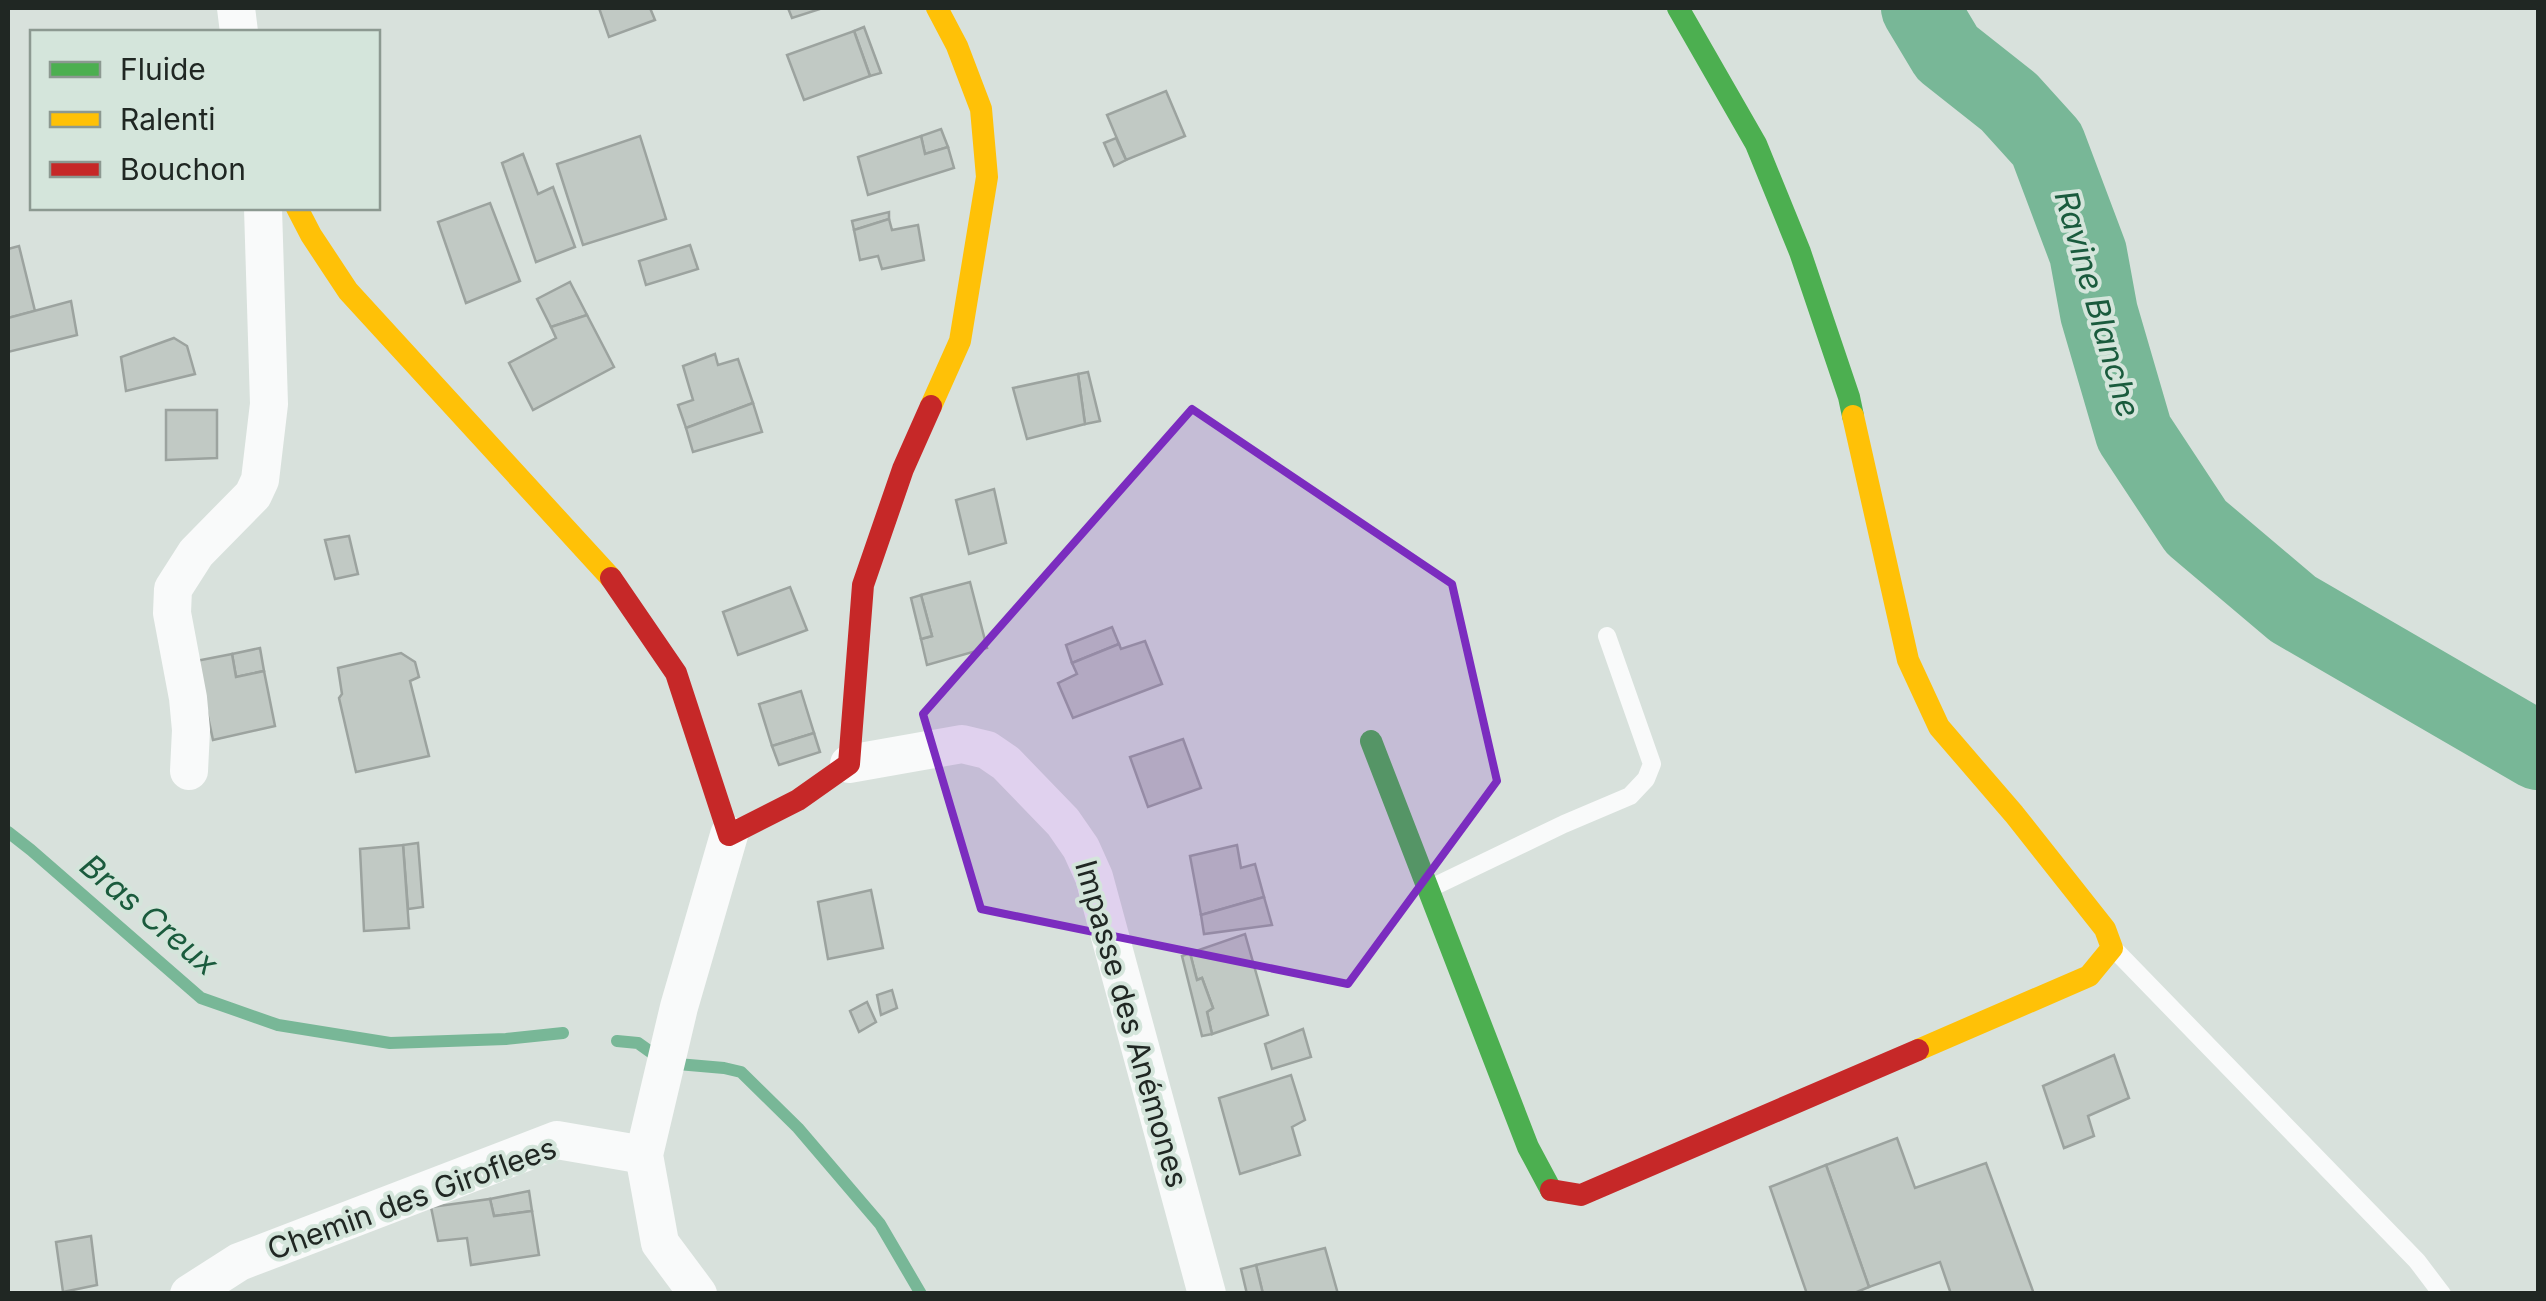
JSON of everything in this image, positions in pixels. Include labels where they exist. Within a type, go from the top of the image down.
[{"type":"street","points":[[730,835],[798,800],[849,764],[863,585],[903,469],[960,341],[987,177],[981,109],[957,46],[936,8]]},
{"type":"street","points":[[1371,741],[1528,1147],[1551,1190],[1582,1195],[2088,976],[2112,948],[2105,928],[1940,727],[1908,660],[1849,396],[1800,252],[1756,144],[1678,8]]},
{"type":"street","points":[[189,771],[191,730],[172,614],[173,589],[196,554],[254,495],[260,480],[269,404],[262,210]]},
{"type":"street","points":[[298,210],[348,291],[614,582],[676,673],[730,835],[679,1007],[644,1155],[660,1243],[698,1294]]},
{"type":"street","name":"Impasse des Anémones","points":[[849,764],[962,744],[987,750],[1006,763],[1063,822],[1081,848],[1094,877],[1207,1294]]},
{"type":"street","name":"Chemin des Giroflees","points":[[189,1294],[239,1262],[557,1140],[644,1155]]},
{"type":"lane","points":[[1430,889],[1630,796],[1646,779],[1652,764],[1606,636]]},
{"type":"lane","points":[[2112,948],[2417,1260],[2442,1294]]},
{"type":"highlighted area","points":[[1192,409],[1452,584],[1497,781],[1348,984],[981,909],[923,714]]},
{"type":"building","points":[[599,8],[650,8],[655,20],[609,37]]},
{"type":"building","points":[[788,8],[819,8],[820,9],[792,18]]},
{"type":"building","points":[[864,27],[881,73],[870,76],[854,31]]},
{"type":"building","points":[[854,31],[870,76],[804,100],[787,55]]},
{"type":"building","points":[[1166,91],[1185,136],[1126,160],[1107,115]]},
{"type":"building","points":[[941,129],[948,147],[925,154],[921,136]]},
{"type":"building","points":[[640,136],[666,219],[583,245],[557,164]]},
{"type":"building","points":[[921,136],[925,154],[948,147],[954,168],[868,195],[858,157]]},
{"type":"building","points":[[1116,138],[1126,160],[1114,166],[1104,143]]},
{"type":"building","points":[[523,154],[538,194],[553,187],[575,247],[536,262],[502,163]]},
{"type":"building","points":[[490,203],[520,281],[466,303],[438,222]]},
{"type":"building","points":[[889,212],[889,219],[854,230],[852,221]]},
{"type":"building","points":[[889,219],[892,230],[918,225],[924,260],[882,269],[878,256],[860,260],[854,230]]},
{"type":"building","points":[[690,245],[698,269],[646,285],[639,261]]},
{"type":"building","points":[[19,246],[35,311],[8,318],[8,249]]},
{"type":"building","points":[[570,282],[587,315],[551,327],[537,299]]},
{"type":"building","points":[[71,301],[77,335],[8,352],[8,318]]},
{"type":"building","points":[[587,315],[614,367],[533,410],[509,363],[556,338],[551,327]]},
{"type":"building","points":[[174,338],[187,346],[195,374],[126,391],[121,357]]},
{"type":"building","points":[[715,354],[718,365],[738,359],[753,403],[686,428],[678,405],[693,400],[683,366]]},
{"type":"building","points":[[1088,372],[1100,421],[1085,424],[1078,374]]},
{"type":"building","points":[[1078,374],[1085,424],[1027,439],[1013,388]]},
{"type":"building","points":[[753,403],[762,432],[693,452],[686,428]]},
{"type":"building","points":[[166,410],[217,410],[217,458],[166,460]]},
{"type":"building","points":[[994,489],[1006,543],[969,554],[956,500]]},
{"type":"building","points":[[349,536],[358,574],[335,579],[325,540]]},
{"type":"building","points":[[970,582],[987,648],[927,665],[921,639],[932,636],[921,595]]},
{"type":"building","points":[[790,587],[807,630],[738,655],[723,612]]},
{"type":"building","points":[[921,595],[932,636],[921,639],[911,598]]},
{"type":"building","points":[[1112,627],[1119,644],[1072,663],[1066,645]]},
{"type":"building","points":[[1145,641],[1162,684],[1073,718],[1058,683],[1077,674],[1072,663],[1119,644],[1121,649]]},
{"type":"building","points":[[260,648],[264,671],[236,677],[232,654]]},
{"type":"building","points":[[401,653],[415,662],[419,677],[410,681],[429,756],[356,772],[339,698],[342,694],[338,668]]},
{"type":"building","points":[[232,654],[236,677],[264,671],[275,726],[213,740],[196,661]]},
{"type":"building","points":[[801,691],[814,733],[772,746],[759,704]]},
{"type":"building","points":[[814,733],[820,752],[779,765],[772,746]]},
{"type":"building","points":[[1183,739],[1201,788],[1148,807],[1130,757]]},
{"type":"building","points":[[418,843],[423,907],[408,909],[403,845]]},
{"type":"building","points":[[403,845],[409,928],[364,931],[360,849]]},
{"type":"building","points":[[1237,845],[1241,868],[1255,864],[1264,897],[1201,915],[1190,856]]},
{"type":"building","points":[[871,890],[883,948],[828,959],[818,902]]},
{"type":"building","points":[[1264,897],[1272,925],[1204,934],[1201,915]]},
{"type":"building","points":[[1245,934],[1268,1015],[1212,1034],[1207,1012],[1213,1008],[1202,978],[1197,980],[1190,953]]},
{"type":"building","points":[[1190,953],[1197,980],[1202,978],[1213,1008],[1207,1012],[1212,1034],[1202,1036],[1182,956]]},
{"type":"building","points":[[892,990],[897,1008],[881,1015],[877,995]]},
{"type":"building","points":[[867,1002],[876,1022],[859,1032],[850,1011]]},
{"type":"building","points":[[1303,1029],[1311,1057],[1272,1069],[1265,1044]]},
{"type":"building","points":[[2114,1055],[2129,1098],[2088,1116],[2094,1136],[2064,1148],[2043,1086]]},
{"type":"building","points":[[1291,1075],[1305,1120],[1292,1127],[1300,1155],[1240,1174],[1219,1098]]},
{"type":"building","points":[[1897,1138],[1915,1188],[1986,1163],[2034,1294],[1951,1294],[1940,1262],[1869,1287],[1826,1165]]},
{"type":"building","points":[[1826,1165],[1869,1287],[1852,1294],[1807,1294],[1770,1187]]},
{"type":"building","points":[[529,1191],[532,1211],[494,1216],[490,1199]]},
{"type":"building","points":[[490,1199],[494,1216],[532,1211],[539,1255],[471,1265],[467,1238],[438,1241],[431,1207]]},
{"type":"building","points":[[91,1236],[97,1285],[63,1292],[56,1242]]},
{"type":"building","points":[[1325,1248],[1338,1294],[1263,1294],[1256,1265]]},
{"type":"building","points":[[1256,1265],[1263,1294],[1247,1294],[1241,1269]]},
{"type":"waterway","name":"Ravine Blanche","points":[[1920,8],[1947,53],[2009,102],[2047,144],[2088,253],[2099,313],[2134,433],[2196,527],[2293,609],[2538,751]]},
{"type":"waterway","name":"Bras Creux","points":[[8,832],[201,998],[278,1025],[390,1043],[563,1033]]},
{"type":"waterway","name":"Bras Creux","points":[[617,1041],[638,1043],[666,1063],[741,1072],[798,1128],[880,1224],[921,1294]]},
{"type":"traffic: fast","points":[[1678,8],[1756,144],[1800,252],[1853,416]]},
{"type":"traffic: fast","points":[[1371,741],[1528,1147],[1551,1190]]},
{"type":"traffic: slow","points":[[931,406],[960,341],[987,177],[981,109],[957,46],[937,8]]},
{"type":"traffic: slow","points":[[298,210],[348,291],[611,578]]},
{"type":"traffic: slow","points":[[1853,416],[1908,660],[1939,727],[2105,929],[2112,948],[2089,976],[1918,1050]]},
{"type":"traffic: jam","points":[[611,578],[676,673],[729,835],[798,800],[849,764],[863,585],[903,469],[931,406]]},
{"type":"traffic: jam","points":[[1551,1190],[1581,1195],[1918,1050]]}]
